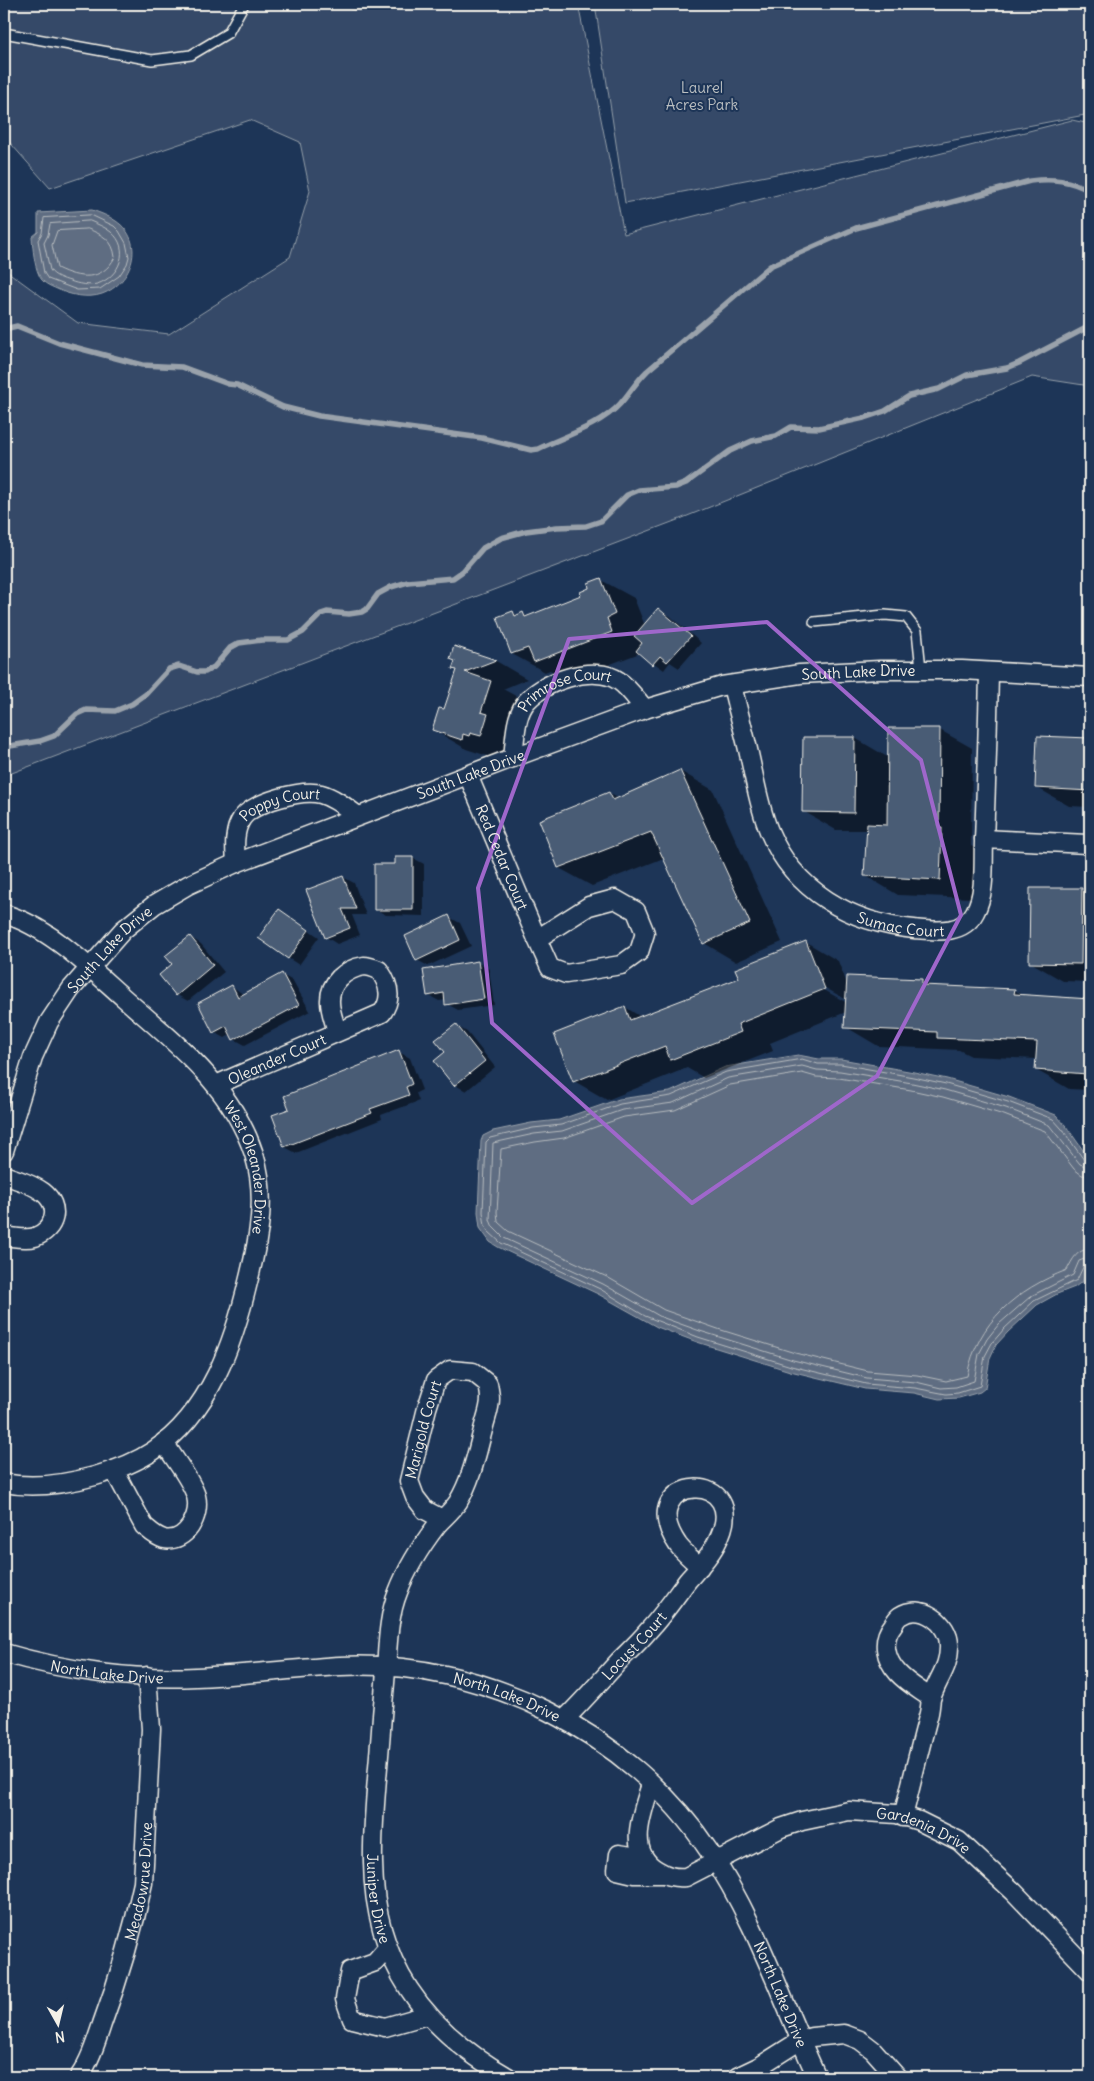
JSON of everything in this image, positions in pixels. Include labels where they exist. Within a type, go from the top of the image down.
[{"type":"street","name":"South Lake Drive","points":[[4,1151],[33,1057],[49,1022],[71,989],[123,930],[154,905],[188,885],[236,863],[646,709],[732,685],[800,674],[921,669],[1090,677]]},
{"type":"street","name":"Sumac Court","points":[[732,685],[768,830],[788,866],[800,880],[830,903],[866,919],[903,928],[954,930],[966,923],[975,913],[980,900],[984,839],[989,672]]},
{"type":"street","name":"Primrose Court","points":[[513,758],[518,721],[523,706],[535,693],[550,684],[585,674],[603,674],[618,680],[646,709]]},
{"type":"street","name":"Red Cedar Court","points":[[468,775],[537,939],[550,968],[566,974],[621,965],[639,952],[645,933],[636,911],[615,899],[590,906],[537,939]]},
{"type":"street","name":"Poppy Court","points":[[236,863],[234,847],[237,829],[242,817],[270,801],[305,792],[321,794],[335,800],[358,816]]},
{"type":"street","points":[[984,839],[1087,844]]},
{"type":"street","name":"West Oleander Drive","points":[[4,914],[42,932],[89,969],[174,1040],[216,1085],[236,1112],[255,1156],[260,1180],[261,1206],[259,1232],[240,1314],[221,1367],[192,1414],[174,1434],[154,1450],[132,1463],[83,1480],[58,1484],[4,1483]]},
{"type":"street","name":"Oleander Court","points":[[216,1085],[337,1032]]},
{"type":"street","points":[[4,1175],[44,1192],[52,1202],[55,1213],[52,1224],[33,1238],[4,1236]]},
{"type":"street","name":"Marigold Court","points":[[386,1667],[388,1631],[397,1594],[417,1553],[442,1520],[457,1504],[473,1469],[490,1401],[488,1384],[473,1372],[450,1370],[436,1380],[427,1408],[410,1481],[415,1497],[425,1510],[442,1520]]},
{"type":"street","points":[[114,1470],[144,1526],[163,1539],[175,1538],[187,1531],[194,1521],[198,1508],[196,1496],[164,1442]]},
{"type":"street","name":"Locust Court","points":[[564,1720],[648,1632],[700,1567]]},
{"type":"street","points":[[903,1818],[913,1771],[929,1714],[931,1698],[948,1661],[950,1643],[945,1628],[933,1616],[916,1612],[900,1616],[889,1630],[885,1642],[888,1660],[898,1673],[931,1698]]},
{"type":"street","name":"North Lake Drive","points":[[4,1653],[44,1664],[147,1676],[194,1677],[342,1666],[413,1669],[482,1685],[515,1697],[564,1720],[608,1748],[651,1784],[687,1822],[716,1861],[746,1915],[817,2077]]},
{"type":"street","name":"Juniper Drive","points":[[386,1667],[375,1807],[373,1863],[378,1911],[388,1947],[398,1972],[427,2015],[464,2050],[508,2077]]},
{"type":"street","name":"Meadowrue Drive","points":[[79,2077],[92,2051],[109,2004],[143,1883],[151,1729],[147,1676]]},
{"type":"street","points":[[651,1784],[638,1831],[639,1845],[644,1858],[653,1868],[663,1874]]},
{"type":"street","name":"Gardenia Drive","points":[[644,1858],[618,1854],[617,1870],[634,1874],[663,1874],[675,1878],[686,1876],[781,1828],[825,1815],[857,1812],[897,1814],[903,1818],[919,1821],[959,1841],[1014,1892],[1090,1971]]},
{"type":"street","points":[[388,1947],[375,1962],[350,1971],[345,1999],[352,2020],[385,2027],[427,2015]]},
{"type":"street","points":[[736,2077],[760,2066],[800,2040],[829,2034],[844,2034],[874,2050],[897,2077]]},
{"type":"lane","points":[[4,33],[152,60],[191,55],[228,33],[244,4]]},
{"type":"lane","points":[[353,4],[381,6],[384,4]]},
{"type":"lane","points":[[814,622],[885,615],[906,617],[917,631],[921,669]]},
{"type":"highlighted area","points":[[767,622],[921,760],[961,915],[877,1076],[692,1203],[492,1023],[478,888],[569,639]]},
{"type":"green space","points":[[4,4],[578,4],[624,234],[1072,120],[1090,124],[1090,386],[1032,377],[680,519],[4,776],[4,269],[78,323],[169,334],[290,257],[310,191],[300,142],[250,120],[50,188],[4,136]]},
{"type":"green space","name":"Laurel Acres Park","points":[[595,4],[1090,4],[1090,114],[625,203]]},
{"type":"water","points":[[92,210],[116,221],[125,229],[131,239],[132,261],[128,271],[113,289],[97,295],[73,295],[46,284],[39,275],[33,251],[32,237],[38,232],[38,213]]},
{"type":"water","points":[[798,1055],[819,1059],[841,1059],[914,1072],[947,1079],[1009,1097],[1056,1115],[1090,1160],[1090,1259],[1083,1281],[1075,1287],[1037,1305],[1008,1332],[996,1345],[990,1358],[985,1388],[980,1392],[959,1398],[939,1399],[914,1393],[865,1389],[790,1371],[697,1342],[657,1327],[598,1294],[498,1247],[490,1242],[480,1228],[478,1212],[481,1141],[483,1136],[493,1131],[531,1123],[559,1120],[619,1099],[670,1092],[725,1067]]},
{"type":"building","points":[[601,578],[615,614],[607,618],[612,632],[534,662],[528,648],[511,654],[497,617],[513,611],[515,616],[523,612],[525,617],[581,595],[580,592],[589,588],[588,583]]},
{"type":"building","points":[[658,608],[691,636],[667,662],[660,656],[652,665],[636,651],[642,643],[634,636]]},
{"type":"building","points":[[454,646],[496,660],[465,672],[491,681],[481,712],[488,714],[481,736],[470,733],[469,736],[463,734],[462,740],[432,730],[439,708],[444,709],[457,670],[452,669],[455,661],[450,659]]},
{"type":"building","points":[[888,728],[940,728],[939,828],[942,828],[940,880],[864,876],[867,824],[887,825]]},
{"type":"building","points":[[1037,736],[1090,738],[1090,791],[1035,788]]},
{"type":"building","points":[[803,737],[855,737],[854,813],[802,812]]},
{"type":"building","points":[[680,770],[750,923],[703,944],[651,832],[558,868],[539,820],[609,792],[613,800]]},
{"type":"building","points":[[395,857],[413,857],[413,910],[374,910],[374,864],[395,864]]},
{"type":"building","points":[[343,876],[356,909],[342,909],[350,928],[325,938],[306,890]]},
{"type":"building","points":[[1030,888],[1082,888],[1081,964],[1029,963]]},
{"type":"building","points":[[279,909],[309,930],[288,959],[258,938]]},
{"type":"building","points":[[449,915],[460,940],[416,961],[405,936]]},
{"type":"building","points":[[190,936],[213,965],[176,996],[159,975],[172,964],[165,956]]},
{"type":"building","points":[[806,941],[825,989],[738,1024],[741,1032],[670,1060],[665,1046],[573,1082],[554,1034],[625,1006],[630,1020],[739,978],[735,969]]},
{"type":"building","points":[[478,961],[484,999],[445,1005],[444,993],[427,996],[423,970]]},
{"type":"building","points":[[282,973],[299,1005],[233,1040],[226,1026],[213,1033],[198,1003],[232,985],[238,997]]},
{"type":"building","points":[[847,976],[922,979],[922,985],[1015,989],[1014,994],[1090,999],[1087,1074],[1035,1070],[1037,1042],[937,1038],[937,1032],[844,1028]]},
{"type":"building","points":[[456,1024],[485,1061],[454,1086],[434,1061],[445,1052],[435,1040]]},
{"type":"building","points":[[399,1050],[412,1084],[406,1087],[409,1095],[370,1109],[372,1113],[284,1147],[272,1115],[289,1109],[284,1096]]},
{"type":"waterway","points":[[4,329],[17,326],[59,343],[142,365],[182,367],[228,384],[237,385],[283,407],[319,416],[482,438],[531,450],[538,449],[581,430],[603,418],[624,400],[647,371],[770,266],[856,228],[1030,181],[1061,181],[1075,184],[1090,191]]},
{"type":"waterway","points":[[4,747],[40,741],[54,736],[77,714],[86,710],[115,711],[132,704],[146,694],[169,669],[179,666],[197,672],[205,672],[214,667],[230,648],[239,643],[262,640],[288,640],[303,632],[321,614],[327,612],[349,614],[362,612],[367,609],[378,594],[391,587],[408,582],[453,578],[463,571],[483,548],[501,538],[526,531],[586,526],[601,521],[627,495],[639,490],[676,487],[686,483],[730,451],[752,441],[776,436],[791,427],[819,428],[864,418],[885,411],[909,396],[939,389],[967,375],[1007,368],[1090,326]]}]
